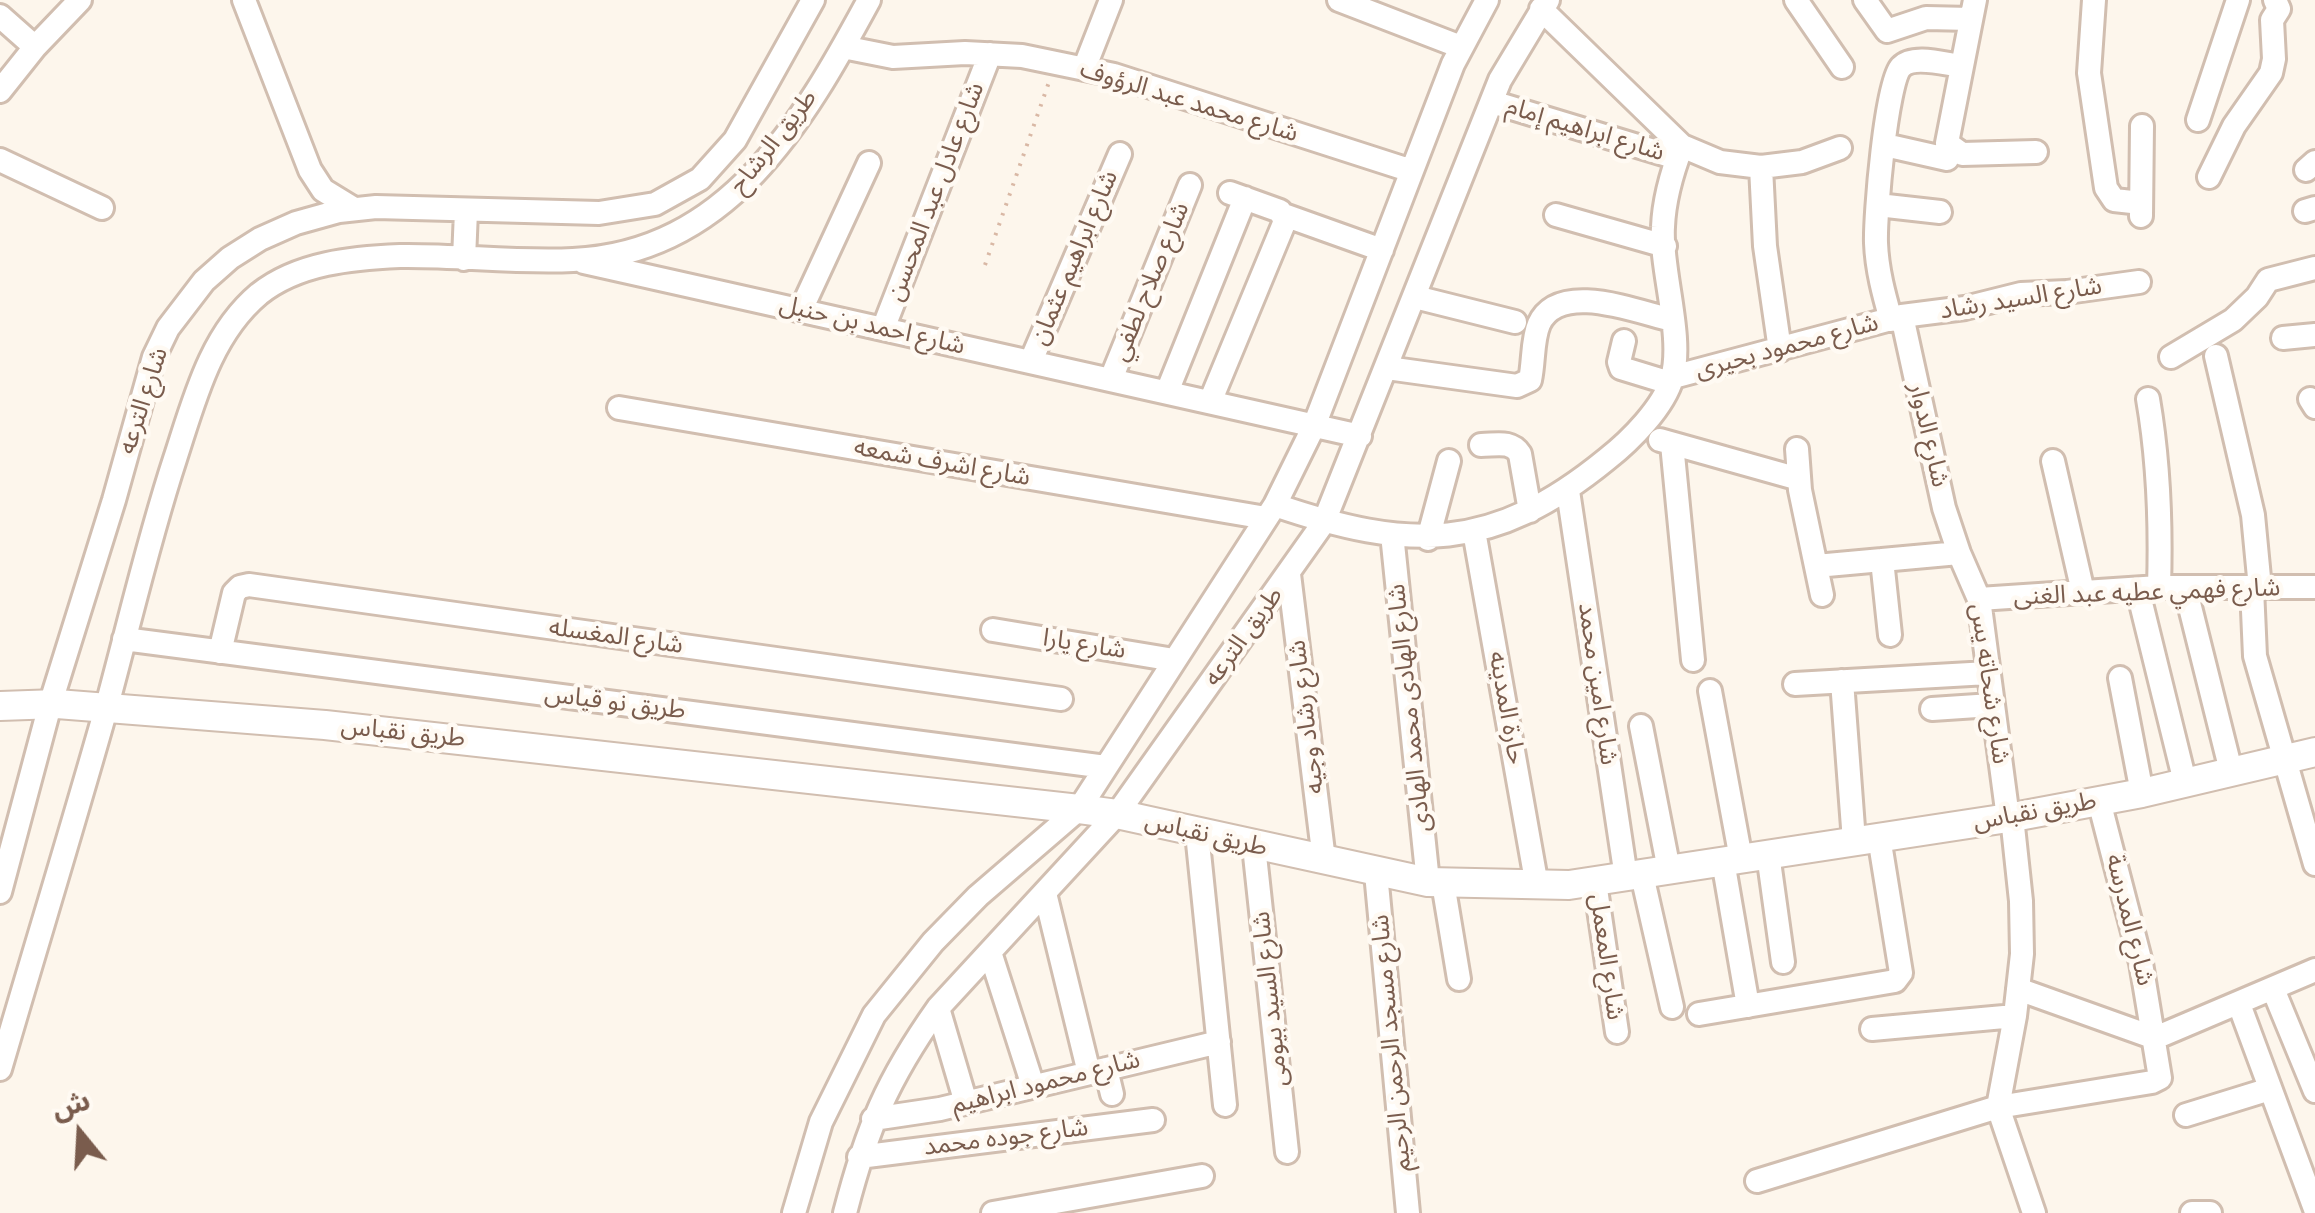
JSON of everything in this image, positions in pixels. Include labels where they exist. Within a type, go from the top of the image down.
[{"type":"street","points":[[0,91],[80,0]]},
{"type":"street","points":[[244,0],[310,170],[323,190],[354,210]]},
{"type":"street","name":"شارع الترعه","points":[[0,1070],[97,707],[124,639],[160,506],[200,381],[226,332],[259,294],[293,274],[465,235],[643,207],[681,192],[700,179],[735,140],[813,0]]},
{"type":"street","name":"طريق الرشاح","points":[[465,235],[576,260],[658,240],[720,208],[750,180],[844,47],[869,0]]},
{"type":"street","points":[[1084,69],[1111,0]]},
{"type":"street","points":[[1339,0],[1461,47]]},
{"type":"street","name":"طريق الترعه","points":[[794,1213],[821,1122],[874,1015],[933,942],[978,896],[1079,810],[1270,511],[1314,426],[1461,47],[1487,0]]},
{"type":"street","points":[[1796,0],[1842,67]]},
{"type":"street","points":[[1865,0],[1887,31],[1926,18],[1973,10],[1946,148]]},
{"type":"street","points":[[2094,0],[2089,73],[2106,188],[2114,200],[2141,209],[2142,126]]},
{"type":"street","points":[[2198,120],[2238,0]]},
{"type":"street","points":[[2209,177],[2234,126],[2273,66],[2272,25],[2279,9],[2275,0]]},
{"type":"street","points":[[1544,5],[1680,152],[1664,214],[1672,320],[1671,380],[1621,368],[1624,341]]},
{"type":"street","name":"طريق الترعه","points":[[845,1213],[859,1156],[894,1072],[938,1008],[1117,814],[1324,522],[1492,102],[1544,5]]},
{"type":"street","points":[[0,16],[35,47]]},
{"type":"street","name":"شارع محمد عبد الرؤوف","points":[[844,47],[893,56],[1022,56],[1114,75],[1412,171]]},
{"type":"street","name":"شارع عادل عبد المحسن","points":[[883,329],[990,54]]},
{"type":"street","name":"شارع الدوار","points":[[1958,553],[1897,318],[1881,282],[1876,244],[1884,145],[1900,68],[1913,60],[1961,66]]},
{"type":"street","name":"شارع ابراهيم إمام","points":[[1492,102],[1720,162],[1761,167],[1802,162],[1840,148]]},
{"type":"street","points":[[1884,145],[1946,148],[1962,154],[2036,152]]},
{"type":"street","name":"شارع ابراهيم عثمان","points":[[1030,362],[1120,154]]},
{"type":"street","points":[[0,160],[102,208]]},
{"type":"street","points":[[802,310],[870,163]]},
{"type":"street","points":[[1761,167],[1765,246],[1780,350]]},
{"type":"street","name":"شارع صلاح لطفي","points":[[1111,379],[1190,185]]},
{"type":"street","points":[[1168,392],[1238,196],[1382,250]]},
{"type":"street","points":[[1878,205],[1940,212]]},
{"type":"street","name":"شارع الترعه","points":[[0,892],[140,398],[168,328],[204,281],[230,258],[296,223],[376,206],[465,235]]},
{"type":"street","points":[[1556,215],[1665,246]]},
{"type":"street","points":[[1210,402],[1284,227],[1284,216]]},
{"type":"street","name":"شارع احمد بن حنبل","points":[[576,260],[1360,436]]},
{"type":"street","points":[[2171,357],[2233,320],[2268,280],[2315,268]]},
{"type":"street","name":"شارع السيد رشاد","points":[[1897,318],[1965,308],[2021,294],[2139,282]]},
{"type":"street","points":[[1415,297],[1516,322]]},
{"type":"street","points":[[1387,368],[1517,386],[1530,380],[1538,326],[1562,303],[1574,300],[1672,320]]},
{"type":"street","name":"شارع محمود بحيرى","points":[[1671,380],[1897,318]]},
{"type":"street","points":[[2283,338],[2315,335]]},
{"type":"street","points":[[2216,356],[2253,515],[2255,656],[2315,864]]},
{"type":"street","name":"شارع اشرف شمعه","points":[[619,408],[1428,539],[1474,531],[1530,512],[1568,491],[1638,434],[1671,380]]},
{"type":"street","points":[[2148,399],[2160,492],[2148,589],[2186,782]]},
{"type":"street","points":[[1638,434],[1799,479]]},
{"type":"street","points":[[1482,446],[1510,444],[1516,448],[1530,512]]},
{"type":"street","points":[[1672,444],[1694,660]]},
{"type":"street","points":[[1797,449],[1799,479],[1822,595]]},
{"type":"street","points":[[2052,461],[2083,592]]},
{"type":"street","points":[[1428,539],[1449,462]]},
{"type":"street","name":"شارع امين محمد","points":[[1568,491],[1646,874]]},
{"type":"street","name":"حارة المدينه","points":[[1474,531],[1537,886]]},
{"type":"street","name":"شارع الهادى محمد الهادى","points":[[1392,534],[1436,882],[1459,978]]},
{"type":"street","points":[[1816,566],[1958,553]]},
{"type":"street","name":"شارع شحاته يس","points":[[1958,553],[1978,599],[2022,900],[2018,989],[1998,1107]]},
{"type":"street","points":[[1882,560],[1890,636]]},
{"type":"street","name":"شارع رشاد وجيه","points":[[1289,574],[1324,860]]},
{"type":"street","name":"شارع المغسله","points":[[220,652],[234,594],[249,585],[1061,698]]},
{"type":"street","points":[[2185,587],[2231,771]]},
{"type":"street","name":"شارع فهمي عطيه عبد الغنى","points":[[1978,599],[2185,587],[2315,587]]},
{"type":"street","name":"شارع يارا","points":[[993,630],[1174,660]]},
{"type":"street","name":"طريق نو قياس","points":[[124,639],[1106,767]]},
{"type":"street","points":[[1796,684],[1988,673]]},
{"type":"street","points":[[2120,678],[2142,793]]},
{"type":"street","points":[[1699,1014],[1890,982],[1900,973],[1867,839],[1842,681]]},
{"type":"street","points":[[1710,691],[1744,858],[1784,962]]},
{"type":"street","name":"طريق نقباس","points":[[0,706],[54,704],[325,724],[1117,814],[1376,873],[1436,882],[1537,886],[1595,882],[2010,817],[2142,793],[2315,752]]},
{"type":"street","points":[[1932,709],[1992,705]]},
{"type":"street","points":[[1641,726],[1646,874],[1672,1006]]},
{"type":"street","name":"شارع المدرسة","points":[[1998,1107],[2156,1080],[2161,1074],[2141,963],[2099,801]]},
{"type":"street","points":[[1197,833],[1225,1105]]},
{"type":"street","name":"شارع السيد بيومى","points":[[1254,846],[1287,1152]]},
{"type":"street","points":[[1744,858],[1748,1006]]},
{"type":"street","name":"شارع مسجد الرحمن الرحيم","points":[[1376,873],[1408,1213]]},
{"type":"street","name":"شارع المعمل","points":[[1595,882],[1617,1032]]},
{"type":"street","name":"شارع جوده محمد","points":[[1045,892],[1098,1070],[1112,1094]]},
{"type":"street","points":[[990,952],[1032,1086]]},
{"type":"street","points":[[2018,989],[2155,1038],[2315,970]]},
{"type":"street","points":[[2274,989],[2315,1091]]},
{"type":"street","points":[[2238,1004],[2270,1089],[2306,1155],[2315,1208]]},
{"type":"street","points":[[938,1008],[966,1102]]},
{"type":"street","points":[[1872,1029],[2014,1016]]},
{"type":"street","name":"شارع محمود ابراهيم","points":[[873,1119],[966,1102],[1219,1042]]},
{"type":"street","points":[[2186,1116],[2270,1089]]},
{"type":"street","points":[[1757,1181],[1998,1107],[2034,1213]]},
{"type":"street","name":"شارع جوده محمد","points":[[859,1156],[1153,1120]]},
{"type":"street","points":[[994,1213],[1202,1176]]},
{"type":"street","points":[[2194,1212],[2210,1213]]},
{"type":"path","points":[[985,265],[1056,63]]}]
